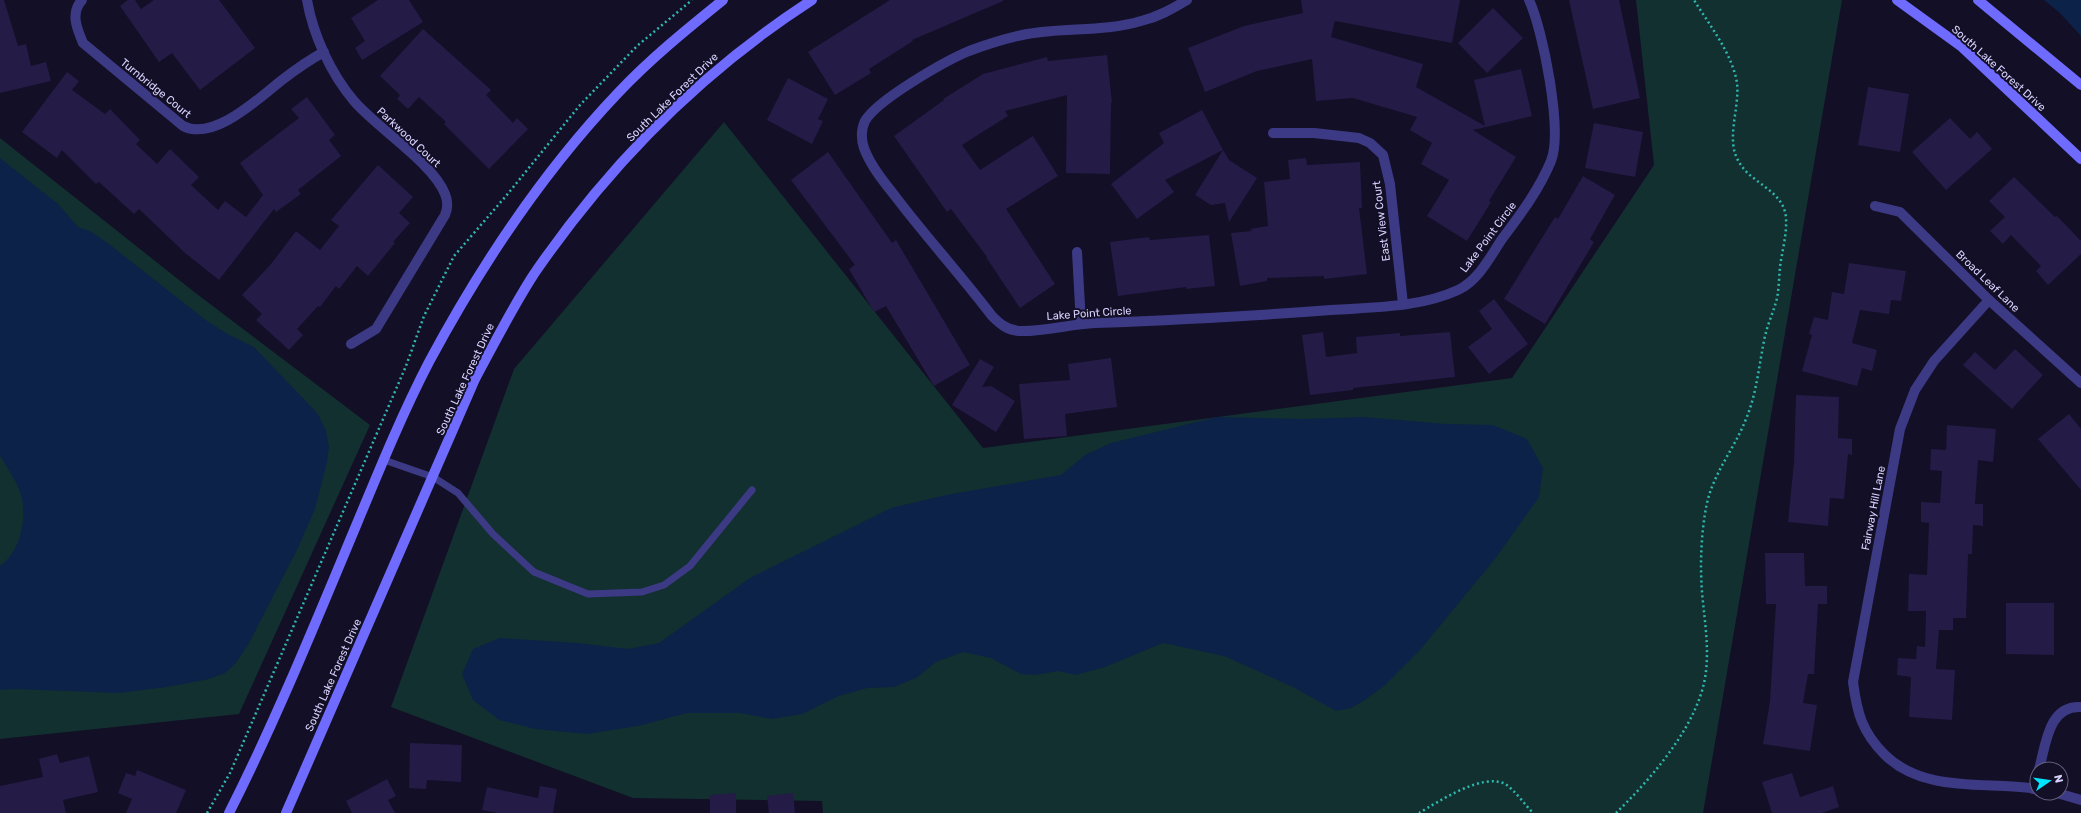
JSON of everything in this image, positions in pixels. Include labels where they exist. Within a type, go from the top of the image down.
[{"type":"main road","points":[[229,813],[263,746],[384,460],[428,364],[506,231],[548,174],[619,91],[684,32],[723,0]]},
{"type":"main road","name":"South Lake Forest Drive","points":[[286,813],[476,380],[505,321],[534,275],[563,235],[634,150],[665,117],[715,70],[759,36],[812,0]]},
{"type":"main road","name":"South Lake Forest Drive","points":[[1897,0],[1962,47],[2081,159]]},
{"type":"main road","points":[[1978,0],[2081,84]]},
{"type":"street","name":"Turnbridge Court","points":[[82,0],[77,6],[75,16],[76,26],[83,44],[183,126],[191,130],[206,129],[219,124],[246,109],[282,80],[324,52]]},
{"type":"street","name":"Parkwood Court","points":[[308,0],[311,18],[333,71],[354,101],[430,171],[440,184],[447,200],[445,215],[376,329],[351,344]]},
{"type":"street","name":"Lake Point Circle","points":[[1187,0],[1160,15],[1140,22],[1116,26],[1067,29],[1027,34],[995,42],[967,52],[914,81],[894,94],[873,111],[864,122],[862,132],[864,148],[886,184],[915,223],[1000,324],[1009,330],[1020,331],[1080,324],[1256,316],[1403,304],[1436,297],[1458,290],[1480,272],[1532,198],[1551,161],[1556,135],[1554,108],[1540,31],[1529,0]]},
{"type":"street","name":"East View Court","points":[[1273,133],[1314,133],[1359,138],[1377,148],[1383,155],[1390,184],[1403,304]]},
{"type":"street","name":"Broad Leaf Lane","points":[[1875,206],[1900,212],[1989,300],[2081,383]]},
{"type":"street","points":[[1077,252],[1080,324]]},
{"type":"street","name":"Fairway Hill Lane","points":[[1989,300],[1934,361],[1915,390],[1900,428],[1853,682],[1857,709],[1867,734],[1873,743],[1895,764],[1920,776],[1945,782],[2029,789]]},
{"type":"street","points":[[2041,761],[2052,722],[2057,714],[2065,709],[2081,707]]},
{"type":"street","points":[[2069,796],[2081,800]]},
{"type":"lane","points":[[384,460],[433,478],[458,493],[494,534],[534,572],[588,594],[642,592],[664,586],[690,566],[752,490]]},
{"type":"path","points":[[1616,813],[1653,772],[1677,739],[1693,714],[1701,693],[1708,665],[1702,590],[1702,542],[1706,508],[1711,485],[1745,422],[1752,403],[1766,335],[1777,297],[1786,232],[1786,216],[1782,203],[1769,189],[1745,171],[1737,161],[1734,144],[1737,85],[1732,66],[1694,0]]},
{"type":"path","points":[[1418,813],[1469,787],[1490,780],[1505,784],[1533,813]]},
{"type":"green space","points":[[1636,0],[1842,0],[1703,813],[823,813],[822,801],[633,798],[391,707],[514,369],[724,122],[983,448],[1512,378],[1654,165]]},
{"type":"green space","points":[[0,138],[193,291],[370,425],[239,714],[0,739]]},
{"type":"water","points":[[2044,0],[2081,0],[2081,36],[2060,13]]},
{"type":"water","points":[[0,158],[58,204],[78,227],[90,231],[105,241],[207,321],[226,333],[254,347],[318,414],[326,431],[329,447],[327,462],[315,509],[297,550],[248,645],[235,664],[225,673],[209,679],[167,687],[119,693],[14,689],[0,690],[0,566],[13,552],[21,534],[23,524],[23,504],[21,495],[12,475],[0,456]]},
{"type":"water","points":[[1217,417],[1300,419],[1364,417],[1446,424],[1493,425],[1527,439],[1543,468],[1539,497],[1495,559],[1420,650],[1384,686],[1365,700],[1351,708],[1336,711],[1293,687],[1224,656],[1163,643],[1105,667],[1075,675],[1058,671],[1035,675],[1021,674],[991,658],[963,652],[936,662],[916,678],[894,687],[867,688],[839,696],[802,714],[772,719],[740,713],[687,713],[638,726],[587,734],[535,729],[499,720],[473,700],[462,674],[473,649],[500,638],[577,643],[628,649],[659,643],[750,578],[891,508],[946,495],[1061,475],[1085,455],[1111,443]]},
{"type":"building","points":[[0,0],[4,0],[18,46],[26,44],[31,66],[46,62],[51,81],[0,93]]},
{"type":"building","points":[[128,0],[135,0],[141,9],[154,0],[219,0],[255,48],[200,90],[172,53],[159,62],[120,6]]},
{"type":"building","points":[[378,0],[409,0],[423,22],[362,60],[355,48],[365,41],[351,18]]},
{"type":"building","points":[[890,0],[1003,1],[912,40],[913,41],[869,69],[871,73],[835,95],[808,52]]},
{"type":"building","points":[[1301,0],[1460,0],[1452,43],[1335,21],[1331,37],[1423,64],[1416,87],[1485,126],[1474,80],[1521,69],[1532,116],[1473,130],[1516,157],[1467,241],[1427,216],[1449,180],[1421,164],[1432,143],[1410,130],[1417,117],[1353,98],[1316,101],[1312,59],[1257,71],[1205,92],[1188,48],[1244,26],[1303,13]]},
{"type":"building","points":[[1569,0],[1619,0],[1640,98],[1593,109]]},
{"type":"building","points":[[1493,8],[1523,38],[1487,73],[1458,43]]},
{"type":"building","points":[[423,29],[491,90],[486,95],[513,123],[517,118],[528,129],[489,169],[444,124],[446,122],[419,97],[408,109],[397,99],[400,95],[380,76]]},
{"type":"building","points":[[1107,55],[1112,103],[1110,174],[1066,173],[1067,95],[1005,111],[1008,116],[962,145],[980,170],[1033,136],[1058,176],[1006,209],[1055,284],[1020,308],[987,257],[951,209],[947,212],[894,136],[944,100],[943,99],[983,74],[1047,57],[1048,61]]},
{"type":"building","points":[[67,72],[79,81],[72,90],[105,114],[110,109],[140,140],[136,144],[157,164],[170,149],[199,177],[191,185],[218,210],[225,201],[246,217],[263,195],[240,163],[299,118],[291,109],[307,97],[335,135],[329,140],[341,156],[298,190],[301,194],[276,212],[274,209],[219,280],[185,253],[139,209],[134,214],[99,182],[96,184],[62,150],[57,158],[22,132]]},
{"type":"building","points":[[788,78],[828,99],[818,119],[823,121],[812,144],[767,120]]},
{"type":"building","points":[[1868,87],[1909,94],[1900,152],[1858,145]]},
{"type":"building","points":[[1202,110],[1223,150],[1165,180],[1174,192],[1137,219],[1111,184],[1164,143],[1159,133]]},
{"type":"building","points":[[1950,118],[1970,139],[1977,132],[1992,149],[1946,190],[1912,152]]},
{"type":"building","points":[[1594,123],[1643,132],[1635,177],[1585,168]]},
{"type":"building","points":[[1223,150],[1229,160],[1257,178],[1229,222],[1225,203],[1211,205],[1195,195]]},
{"type":"building","points":[[828,152],[892,243],[896,240],[970,365],[934,386],[886,306],[874,312],[849,269],[855,265],[791,180]]},
{"type":"building","points":[[1306,158],[1307,165],[1360,162],[1362,208],[1359,208],[1367,274],[1324,279],[1324,276],[1267,278],[1267,281],[1240,286],[1231,233],[1252,231],[1250,229],[1268,226],[1264,182],[1290,179],[1288,160]]},
{"type":"building","points":[[378,165],[413,197],[399,213],[410,223],[393,242],[395,243],[368,276],[357,266],[339,289],[336,286],[320,307],[318,306],[297,329],[303,335],[289,350],[256,320],[262,314],[242,295],[271,264],[296,231],[320,250],[339,226],[331,220]]},
{"type":"building","points":[[1583,176],[1615,195],[1590,239],[1594,242],[1545,324],[1504,299],[1555,217],[1558,219]]},
{"type":"building","points":[[2014,177],[2055,217],[2057,216],[2081,241],[2081,254],[2048,285],[2036,271],[2041,266],[2011,235],[2003,244],[1990,231],[2005,217],[1989,201]]},
{"type":"building","points":[[1209,235],[1215,286],[1186,289],[1186,287],[1118,296],[1110,242],[1149,237],[1150,240]]},
{"type":"building","points":[[1849,263],[1906,271],[1901,301],[1891,300],[1889,314],[1860,310],[1852,343],[1877,350],[1872,371],[1862,368],[1857,386],[1802,371],[1812,335],[1809,334],[1814,317],[1828,320],[1832,292],[1844,294]]},
{"type":"building","points":[[1494,299],[1528,344],[1489,374],[1468,347],[1492,329],[1479,311]]},
{"type":"building","points":[[1323,332],[1326,357],[1357,353],[1356,337],[1400,333],[1400,336],[1450,332],[1455,377],[1353,388],[1353,390],[1310,395],[1302,335]]},
{"type":"building","points":[[2015,349],[2043,375],[2012,409],[1963,365],[1975,352],[1995,370]]},
{"type":"building","points":[[1111,358],[1117,407],[1065,414],[1067,436],[1024,439],[1019,384],[1070,380],[1068,364]]},
{"type":"building","points":[[980,359],[994,367],[982,387],[991,386],[1015,401],[996,432],[952,405]]},
{"type":"building","points":[[1796,395],[1839,397],[1838,438],[1852,439],[1852,455],[1848,454],[1844,499],[1830,498],[1828,526],[1788,522],[1794,462]]},
{"type":"building","points":[[2069,414],[2081,429],[2081,490],[2038,439]]},
{"type":"building","points":[[1947,425],[1996,429],[1993,462],[1978,460],[1975,504],[1983,504],[1983,526],[1973,525],[1972,554],[1968,554],[1966,618],[1953,618],[1953,630],[1939,630],[1936,669],[1955,670],[1952,720],[1909,717],[1911,677],[1897,675],[1898,658],[1916,659],[1917,646],[1925,647],[1926,611],[1908,611],[1909,574],[1927,575],[1929,523],[1921,522],[1921,502],[1940,503],[1942,471],[1930,470],[1931,449],[1946,450]]},
{"type":"building","points":[[1765,553],[1804,553],[1805,586],[1827,586],[1827,604],[1818,604],[1814,674],[1808,674],[1803,703],[1817,705],[1810,751],[1763,744],[1770,701],[1776,604],[1766,604]]},
{"type":"building","points":[[2006,603],[2054,603],[2054,655],[2006,654]]},
{"type":"building","points":[[410,743],[462,745],[461,782],[427,780],[426,789],[409,788]]},
{"type":"building","points":[[57,754],[60,763],[89,756],[98,792],[63,800],[66,813],[0,813],[0,786],[43,777],[39,759]]},
{"type":"building","points":[[137,770],[186,790],[176,813],[126,813],[132,799],[118,793],[126,773],[135,776]]},
{"type":"building","points":[[1792,773],[1800,797],[1833,786],[1839,807],[1822,813],[1772,813],[1762,782]]},
{"type":"building","points":[[387,779],[396,796],[388,800],[395,813],[352,813],[346,801]]},
{"type":"building","points":[[540,786],[557,789],[553,813],[498,813],[482,810],[487,787],[538,798]]},
{"type":"building","points":[[736,793],[736,813],[710,813],[710,795]]},
{"type":"building","points":[[793,793],[795,813],[769,813],[767,796]]}]
